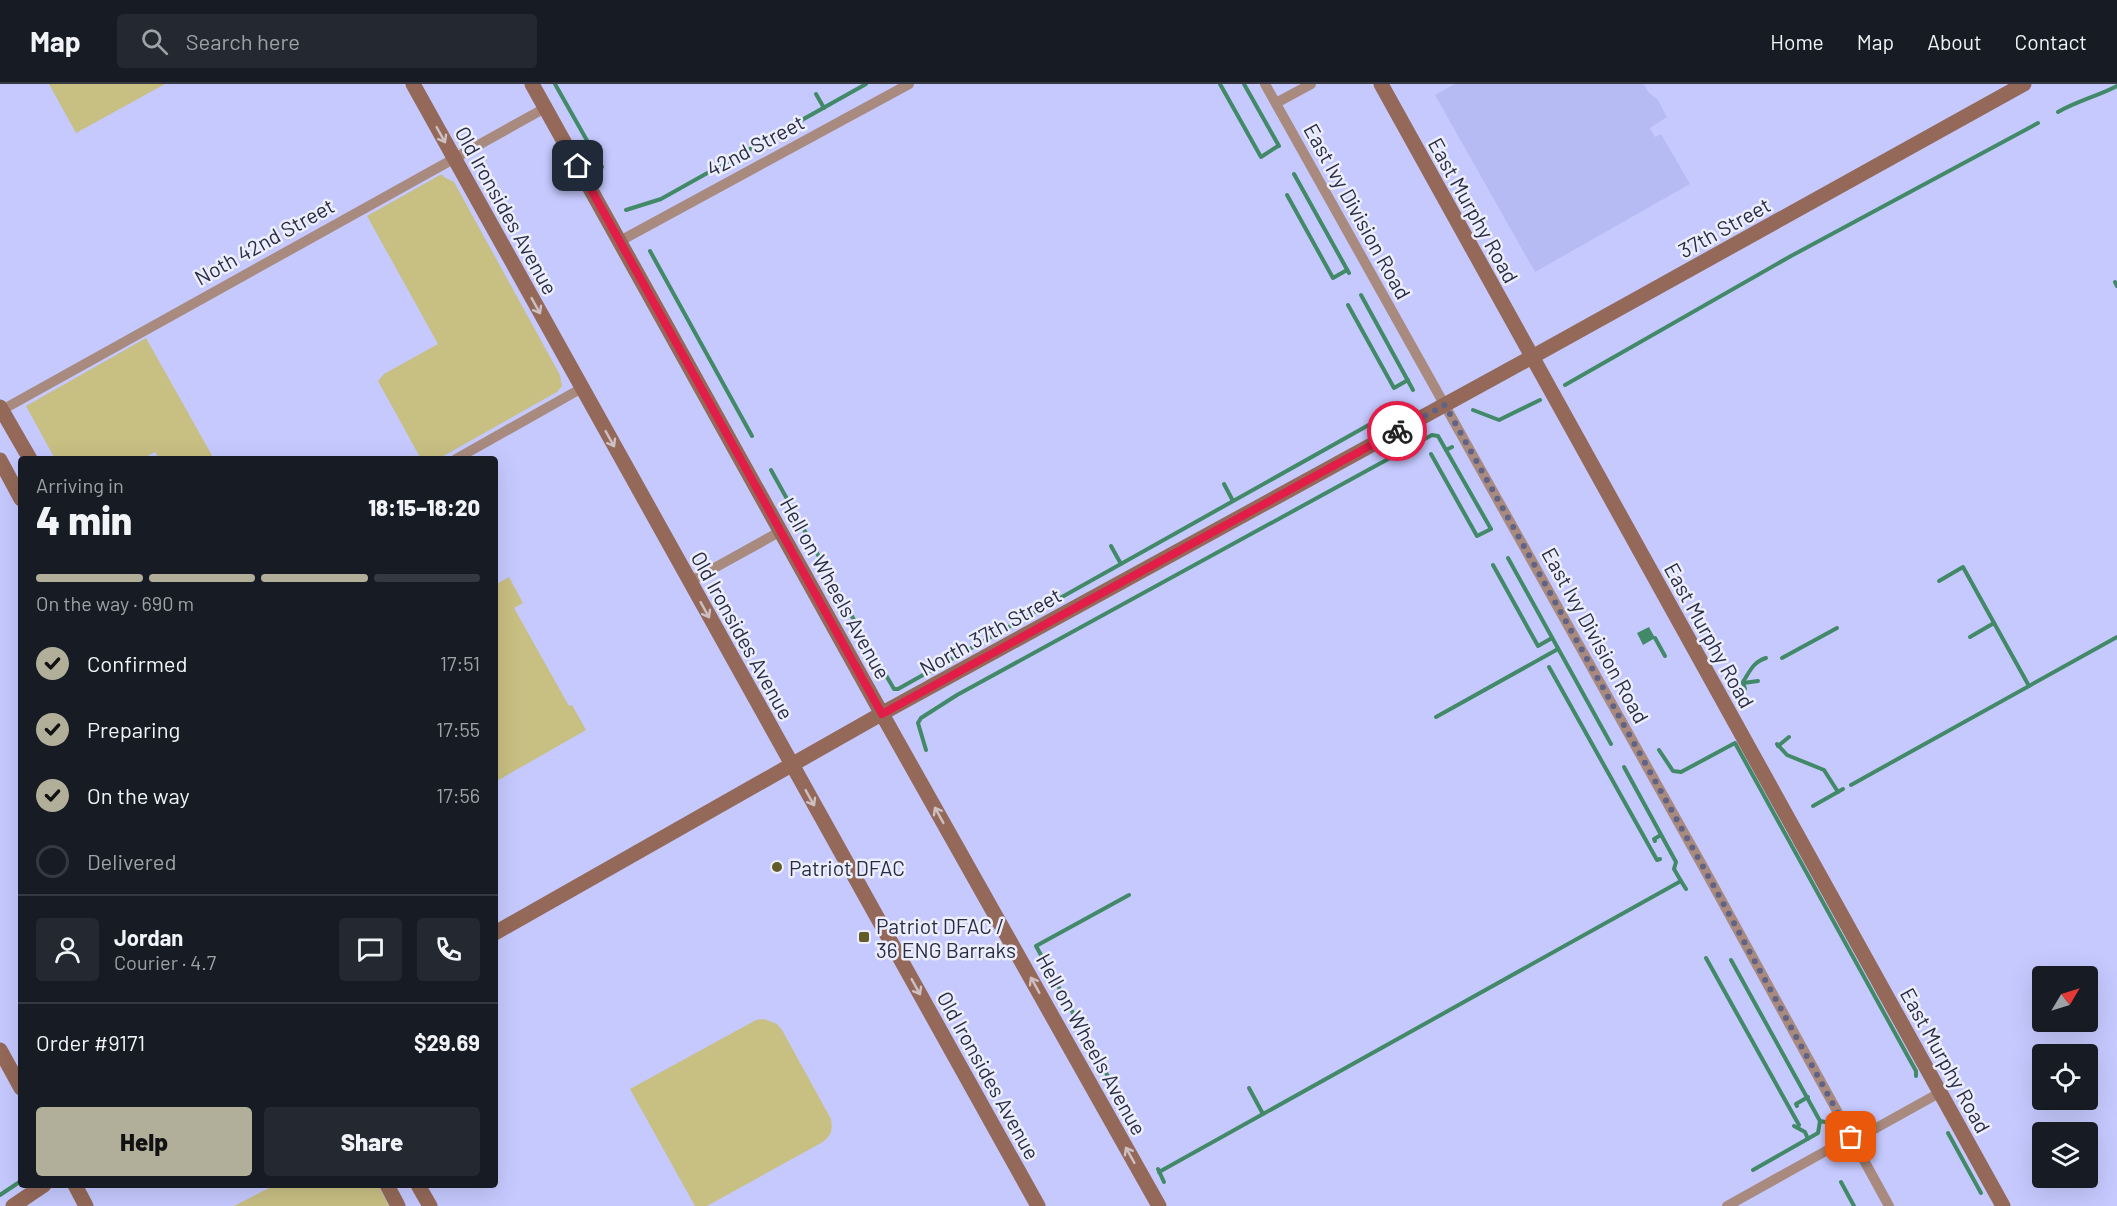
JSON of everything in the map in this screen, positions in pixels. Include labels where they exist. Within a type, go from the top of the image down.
[{"type":"street","name":"Old Ironsides Avenue","points":[[413,84],[1038,1206]]},
{"type":"street","name":"Hell on Wheels Avenue","points":[[532,84],[1155,1205]]},
{"type":"street","name":"42nd Street","points":[[620,241],[909,84]]},
{"type":"street","name":"East Ivy Division Road","points":[[1265,84],[1890,1206]]},
{"type":"street","points":[[1276,103],[1311,84]]},
{"type":"street","name":"East Murphy Road","points":[[1381,84],[2003,1206]]},
{"type":"street","name":"37th Street","points":[[1445,405],[2024,84]]},
{"type":"street","name":"Noth 42nd Street","points":[[1,409],[545,108]]},
{"type":"street","points":[[461,456],[582,388]]},
{"type":"street","name":"North 37th Street","points":[[498,931],[882,714],[1445,405]]},
{"type":"street","points":[[1,409],[28,456]]},
{"type":"street","points":[[0,428],[28,456]]},
{"type":"street","points":[[0,460],[18,493]]},
{"type":"street","points":[[689,582],[781,531]]},
{"type":"street","points":[[0,1050],[18,1083]]},
{"type":"street","points":[[1727,1206],[1851,1137],[1869,1132],[1941,1092]]},
{"type":"street","points":[[13,1206],[40,1188]]},
{"type":"street","points":[[77,1188],[87,1206]]},
{"type":"street","points":[[389,1188],[398,1206]]},
{"type":"street","points":[[420,1188],[430,1206]]},
{"type":"shaded area","points":[[49,84],[165,84],[76,133]]},
{"type":"shaded area","points":[[1455,84],[1644,84],[1648,92],[1658,100],[1667,117],[1650,128],[1655,137],[1661,134],[1690,184],[1535,272],[1435,95]]},
{"type":"shaded area","points":[[440,175],[454,182],[560,375],[562,386],[557,392],[443,456],[419,456],[378,381],[384,374],[438,344],[367,216]]},
{"type":"shaded area","points":[[146,338],[212,456],[157,456],[155,452],[148,456],[53,456],[26,406]]},
{"type":"shaded area","points":[[509,577],[523,603],[514,608],[569,706],[572,705],[586,730],[498,780],[498,583]]},
{"type":"shaded area","points":[[1649,627],[1655,638],[1643,645],[1637,633]]},
{"type":"shaded area","points":[[764,1019],[777,1024],[782,1030],[831,1119],[830,1133],[821,1143],[707,1206],[695,1206],[630,1089],[756,1020]]},
{"type":"shaded area","points":[[269,1188],[380,1188],[389,1206],[234,1206]]},
{"type":"waterway","points":[[555,84],[602,167]]},
{"type":"waterway","points":[[626,210],[661,199],[866,84]]},
{"type":"waterway","points":[[1220,84],[1261,157],[1278,146]]},
{"type":"waterway","points":[[1244,84],[1279,146]]},
{"type":"waterway","points":[[2058,112],[2117,86]]},
{"type":"waterway","points":[[816,94],[824,108]]},
{"type":"waterway","points":[[1565,385],[1791,256],[2038,123]]},
{"type":"waterway","points":[[1294,174],[1349,273]]},
{"type":"waterway","points":[[1287,195],[1333,278],[1347,270]]},
{"type":"waterway","points":[[650,251],[752,436]]},
{"type":"waterway","points":[[2115,282],[2117,286]]},
{"type":"waterway","points":[[1361,295],[1413,390]]},
{"type":"waterway","points":[[1348,305],[1394,388],[1408,380]]},
{"type":"waterway","points":[[1473,410],[1499,420],[1540,400]]},
{"type":"waterway","points":[[877,660],[894,689],[898,689],[1399,408]]},
{"type":"waterway","points":[[926,750],[918,723],[921,718],[957,695],[1432,435],[1438,436],[1446,450]]},
{"type":"waterway","points":[[1431,454],[1477,536],[1491,529],[1446,450],[1452,447]]},
{"type":"waterway","points":[[771,470],[864,638]]},
{"type":"waterway","points":[[1224,484],[1233,501]]},
{"type":"waterway","points":[[1111,546],[1121,564]]},
{"type":"waterway","points":[[1508,558],[1611,744]]},
{"type":"waterway","points":[[1493,565],[1538,646],[1552,638]]},
{"type":"waterway","points":[[1939,581],[1963,567],[2029,686]]},
{"type":"waterway","points":[[1970,637],[1994,623]]},
{"type":"waterway","points":[[1782,658],[1837,628]]},
{"type":"waterway","points":[[1851,785],[2117,637]]},
{"type":"waterway","points":[[1655,638],[1665,656]]},
{"type":"waterway","points":[[1436,717],[1558,649]]},
{"type":"waterway","points":[[1745,689],[1743,682],[1750,671],[1755,664],[1766,658]]},
{"type":"waterway","points":[[1549,667],[1657,860],[1660,859]]},
{"type":"waterway","points":[[1743,683],[1758,681]]},
{"type":"waterway","points":[[1778,746],[1789,737]]},
{"type":"waterway","points":[[1659,750],[1673,771],[1681,772],[1735,743],[1916,1071],[1916,1076]]},
{"type":"waterway","points":[[1777,744],[1787,755],[1824,770],[1838,792]]},
{"type":"waterway","points":[[1624,767],[1676,862],[1674,869],[1681,881]]},
{"type":"waterway","points":[[1813,806],[1843,789]]},
{"type":"waterway","points":[[1655,841],[1654,839],[1661,835]]},
{"type":"waterway","points":[[1159,1172],[1681,881],[1686,889]]},
{"type":"waterway","points":[[1126,1109],[1036,946],[1129,895]]},
{"type":"waterway","points":[[1706,958],[1799,1125]]},
{"type":"waterway","points":[[1731,960],[1820,1121],[1825,1122]]},
{"type":"waterway","points":[[1249,1088],[1263,1114]]},
{"type":"waterway","points":[[1797,1106],[1796,1104],[1808,1097]]},
{"type":"waterway","points":[[1753,1170],[1818,1133],[1820,1121]]},
{"type":"waterway","points":[[1794,1126],[1805,1132],[1808,1139]]},
{"type":"waterway","points":[[1948,1133],[1981,1193]]},
{"type":"waterway","points":[[1158,1169],[1164,1182]]},
{"type":"waterway","points":[[1841,1182],[1854,1206]]},
{"type":"waterway","points":[[0,1195],[18,1183]]},
{"type":"way so far","points":[[1397,431],[1445,405],[1851,1137]]},
{"type":"place","name":"Patriot DFAC","points":[[777,867]]},
{"type":"place","name":"Patriot DFAC / 36 ENG Barraks","points":[[864,937]]},
{"type":"route","points":[[578,166],[882,714],[1397,431]]}]
